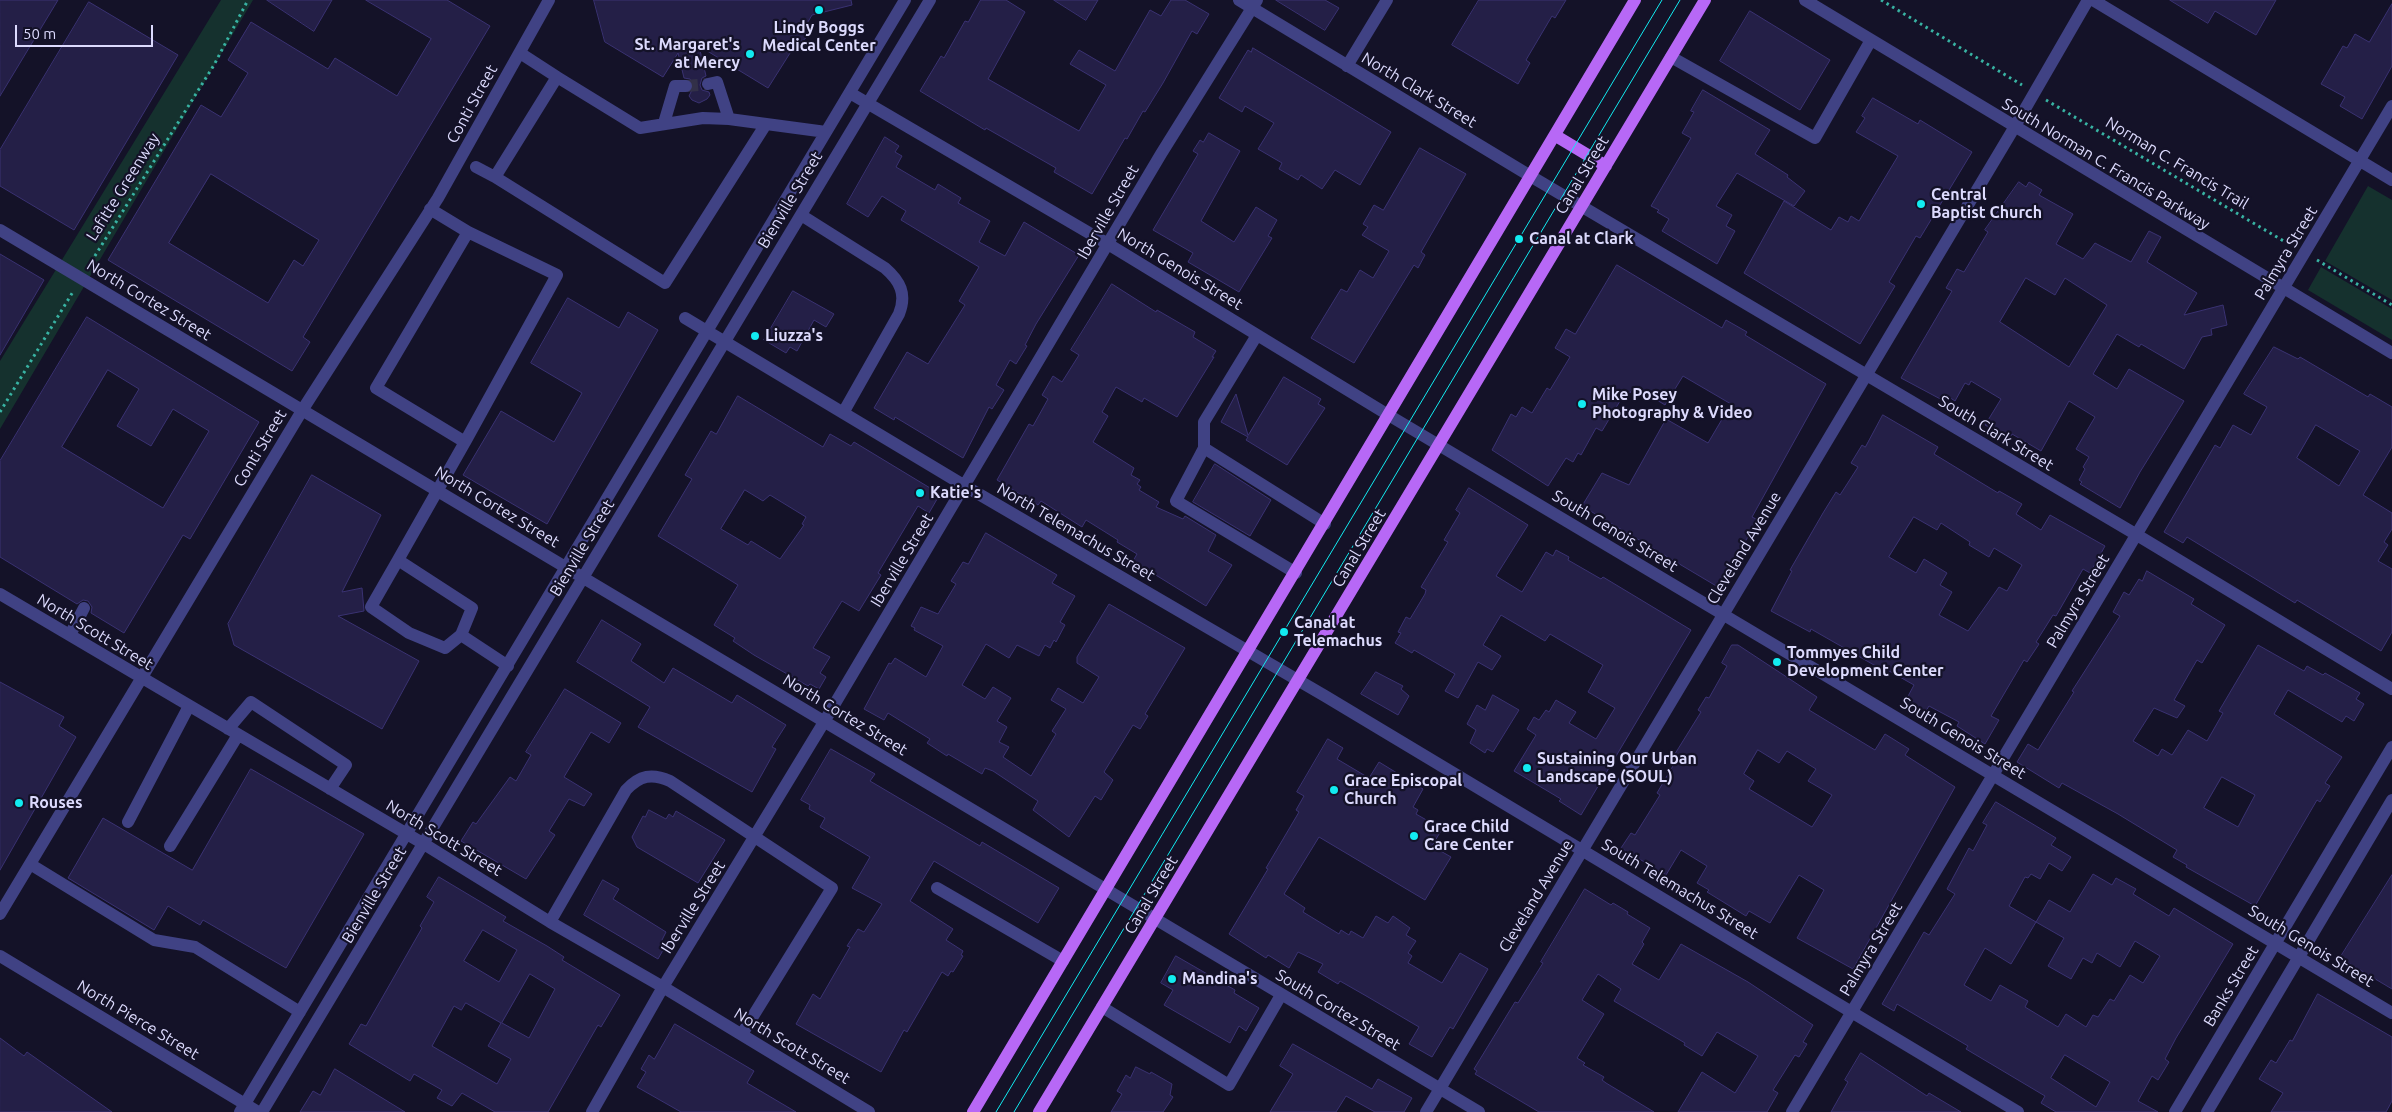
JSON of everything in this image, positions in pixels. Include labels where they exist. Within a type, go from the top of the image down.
[{"type":"main road","points":[[973,1112],[1390,416],[1635,0]]},
{"type":"main road","name":"Canal Street","points":[[1039,1112],[1705,0]]},
{"type":"main road","points":[[1556,136],[1606,166]]},
{"type":"street","name":"Conti Street","points":[[0,914],[302,409],[430,209],[550,0]]},
{"type":"street","name":"Bienville Street","points":[[242,1108],[905,0]]},
{"type":"street","name":"Bienville Street","points":[[262,1112],[930,0]]},
{"type":"street","name":"North Clark Street","points":[[1239,0],[1254,4],[1348,66],[1582,207]]},
{"type":"street","points":[[1348,66],[1387,0]]},
{"type":"street","name":"South Norman C. Francis Parkway","points":[[1805,0],[2014,128],[2392,353]]},
{"type":"street","name":"Cleveland Avenue","points":[[1426,1112],[2014,128],[2088,0]]},
{"type":"street","points":[[2094,0],[2392,180]]},
{"type":"street","name":"Iberville Street","points":[[592,1112],[663,986],[755,839],[1161,154],[1254,4]]},
{"type":"street","points":[[1671,57],[1816,138],[1871,40]]},
{"type":"street","points":[[520,53],[640,128],[703,118],[729,119],[826,132]]},
{"type":"street","points":[[495,177],[557,77]]},
{"type":"street","points":[[708,84],[717,82],[729,119]]},
{"type":"street","points":[[664,123],[675,86],[686,86]]},
{"type":"street","name":"North Genois Street","points":[[850,92],[1108,244],[1390,416]]},
{"type":"street","name":"Palmyra Street","points":[[1792,1112],[2392,106]]},
{"type":"street","points":[[476,167],[665,283],[766,124]]},
{"type":"street","name":"South Clark Street","points":[[1582,207],[2137,535],[2392,689]]},
{"type":"street","points":[[398,560],[472,608],[461,635],[445,648],[409,633],[371,607],[557,275],[468,232],[430,209]]},
{"type":"street","points":[[800,215],[885,268],[895,277],[902,290],[903,303],[899,314],[843,413]]},
{"type":"street","name":"North Cortez Street","points":[[0,230],[584,577],[1155,920]]},
{"type":"street","points":[[465,442],[376,388],[468,232]]},
{"type":"street","name":"North Telemachus Street","points":[[685,318],[965,486],[1299,680]]},
{"type":"street","points":[[1256,335],[1204,422],[1204,448],[1176,501],[1296,573]]},
{"type":"street","name":"South Genois Street","points":[[1390,416],[2392,1013]]},
{"type":"street","points":[[1204,448],[1325,524]]},
{"type":"street","name":"North Scott Street","points":[[0,594],[424,844],[550,922],[663,986],[869,1112]]},
{"type":"street","points":[[70,636],[84,608]]},
{"type":"street","points":[[461,635],[508,666]]},
{"type":"street","name":"South Telemachus Street","points":[[1299,680],[2018,1112]]},
{"type":"street","points":[[170,846],[251,702],[346,765],[330,789]]},
{"type":"street","points":[[128,822],[189,706]]},
{"type":"street","name":"Banks Street","points":[[2175,1112],[2392,747]]},
{"type":"street","points":[[550,922],[626,790],[641,778],[652,775],[670,781],[755,839],[832,888],[742,1034]]},
{"type":"street","points":[[2207,1112],[2392,800]]},
{"type":"street","points":[[30,864],[154,940],[195,947],[300,1012]]},
{"type":"street","points":[[937,888],[1064,961]]},
{"type":"street","name":"South Cortez Street","points":[[1155,920],[1479,1112]]},
{"type":"street","name":"North Pierce Street","points":[[0,956],[242,1108],[258,1112]]},
{"type":"street","points":[[1102,1007],[1229,1085],[1281,995]]},
{"type":"path","name":"Lafitte Greenway","points":[[0,412],[214,64],[248,0]]},
{"type":"path","points":[[1881,0],[2022,85]]},
{"type":"path","name":"Norman C. Francis Trail","points":[[2045,99],[2296,248]]},
{"type":"path","points":[[2321,263],[2392,305]]},
{"type":"green space","points":[[221,0],[253,0],[0,429],[0,361]]},
{"type":"green space","points":[[2368,186],[2392,200],[2392,300],[2325,261]]},
{"type":"green space","points":[[2321,267],[2392,309],[2392,340],[2308,290]]},
{"type":"building","points":[[0,0],[58,0],[0,96]]},
{"type":"building","points":[[267,0],[332,0],[314,31]]},
{"type":"building","points":[[366,0],[447,0],[490,26],[303,337],[310,342],[292,371],[108,260],[201,105],[221,117],[248,73],[228,60],[251,22],[328,69],[335,58],[397,96],[431,39]],"holes":[[[211,174],[319,240],[303,266],[294,260],[268,303],[169,243]]]},
{"type":"building","name":"St. Margaret's at Mercy","points":[[594,0],[851,0],[852,5],[812,15],[805,27],[807,36],[804,40],[797,42],[768,88],[699,46],[706,76],[702,78],[700,85],[702,90],[709,92],[710,95],[699,103],[692,100],[689,96],[694,86],[690,79],[684,78],[678,53],[663,77],[605,42]]},
{"type":"building","points":[[981,0],[1006,0],[1025,12],[988,79],[1079,131],[1106,85],[1070,64],[1079,50],[1115,71],[1150,10],[1161,16],[1171,0],[1185,0],[1209,14],[1197,34],[1192,31],[1163,83],[1145,112],[1143,111],[1127,139],[1125,138],[1092,194],[1054,172],[1056,168],[986,128],[985,130],[920,91],[941,56],[944,58],[965,21],[968,22]]},
{"type":"building","points":[[1054,0],[1098,0],[1086,20]]},
{"type":"building","points":[[1276,0],[1325,0],[1339,8],[1325,30]]},
{"type":"building","points":[[1479,0],[1566,0],[1555,18],[1552,16],[1526,60],[1530,63],[1518,84],[1452,45]]},
{"type":"building","points":[[2170,0],[2276,0],[2256,35],[2215,11],[2208,23]]},
{"type":"building","points":[[89,2],[178,55],[74,230],[0,186],[0,150]]},
{"type":"building","points":[[2392,4],[2392,66],[2362,119],[2340,106],[2345,97],[2321,84],[2343,46],[2347,48],[2355,34],[2369,42]]},
{"type":"building","points":[[1750,11],[1830,60],[1800,110],[1720,61]]},
{"type":"building","points":[[1253,48],[1391,132],[1360,185],[1335,170],[1322,189],[1301,175],[1298,180],[1279,169],[1282,163],[1258,149],[1274,123],[1245,106],[1242,112],[1219,98],[1248,50],[1251,52]]},
{"type":"building","points":[[1703,90],[1770,130],[1755,154],[1788,175],[1787,177],[1805,191],[1794,206],[1737,173],[1716,206],[1732,215],[1726,226],[1735,231],[1717,264],[1662,231],[1669,219],[1651,206],[1691,138],[1682,133],[1694,112],[1691,111]]},
{"type":"building","points":[[1873,98],[1918,124],[1920,120],[1972,152],[1920,238],[1916,236],[1889,282],[1895,286],[1860,344],[1744,273],[1784,201],[1831,230],[1839,217],[1848,222],[1851,216],[1859,221],[1898,156],[1856,132],[1865,118],[1862,116]]},
{"type":"building","points":[[1209,133],[1240,151],[1201,221],[1234,242],[1256,207],[1277,220],[1268,236],[1272,238],[1239,292],[1188,262],[1193,253],[1153,230],[1198,154],[1193,151],[1200,140],[1203,142]]},
{"type":"building","points":[[885,137],[899,146],[895,152],[902,156],[896,167],[935,190],[938,184],[961,198],[958,203],[990,221],[979,242],[1005,256],[1024,222],[1079,255],[1036,324],[1025,345],[1027,346],[1016,364],[1010,360],[996,385],[1004,390],[992,409],[989,407],[963,458],[895,417],[894,420],[874,408],[907,352],[928,364],[965,305],[959,301],[979,267],[901,220],[906,211],[882,196],[868,217],[847,204]]},
{"type":"building","points":[[1420,148],[1466,174],[1421,252],[1425,255],[1418,268],[1414,265],[1354,363],[1311,338],[1341,289],[1347,292],[1360,270],[1373,278],[1389,251],[1362,235],[1368,227],[1363,224],[1374,205],[1383,210]]},
{"type":"building","points":[[2019,182],[2026,187],[2029,182],[2042,190],[2039,195],[2073,214],[2056,244],[2083,259],[2095,243],[2131,262],[2149,231],[2161,237],[2147,262],[2197,293],[2184,315],[2223,305],[2227,325],[2211,329],[2212,335],[2202,337],[2184,369],[2141,344],[2139,347],[2117,334],[2093,374],[2117,389],[2129,369],[2184,401],[2120,508],[2080,484],[2082,482],[2079,480],[2085,469],[2083,467],[2089,457],[2076,449],[2095,417],[2069,401],[2041,451],[2012,434],[2009,439],[1985,425],[2001,399],[1971,381],[1969,385],[1965,383],[1955,401],[1949,397],[1946,402],[1901,378],[1952,291],[1946,288],[1957,269],[1964,272],[1988,232],[1985,230]],"holes":[[[2026,278],[2055,295],[2065,278],[2107,305],[2069,367],[2000,322]]]},
{"type":"building","points":[[0,254],[44,280],[0,355]]},
{"type":"building","points":[[1617,265],[1722,328],[1726,320],[1747,332],[1745,335],[1826,384],[1752,517],[1758,520],[1718,587],[1582,506],[1602,473],[1629,485],[1666,419],[1708,443],[1731,404],[1683,376],[1665,405],[1634,386],[1630,393],[1626,391],[1602,431],[1596,428],[1581,455],[1578,453],[1573,462],[1566,458],[1548,486],[1492,450],[1511,414],[1516,417],[1522,407],[1532,413],[1547,388],[1550,390],[1570,357],[1555,348],[1566,329],[1575,334]]},
{"type":"building","points":[[1112,284],[1156,312],[1157,310],[1195,332],[1193,337],[1216,351],[1177,417],[1144,398],[1142,402],[1116,387],[1102,412],[1108,416],[1093,442],[1134,468],[1131,475],[1140,480],[1137,484],[1141,487],[1139,490],[1159,502],[1156,507],[1183,519],[1185,516],[1216,535],[1208,551],[1232,565],[1206,606],[1133,561],[1137,554],[1086,520],[1082,527],[1041,501],[1038,505],[997,480],[1029,424],[1033,426],[1048,399],[1042,395],[1053,376],[1062,382],[1079,355],[1071,350]]},
{"type":"building","points":[[793,291],[834,314],[826,327],[814,320],[797,351],[790,347],[786,353],[764,340]]},
{"type":"building","points":[[568,298],[619,328],[628,312],[658,330],[547,524],[463,475],[501,411],[554,442],[582,393],[531,363]]},
{"type":"building","points":[[87,317],[259,422],[190,539],[183,535],[124,633],[91,613],[92,607],[88,601],[83,600],[77,604],[0,557],[0,461]],"holes":[[[108,370],[139,389],[117,426],[151,446],[173,409],[209,431],[163,508],[62,447]]]},
{"type":"building","points":[[2274,347],[2298,359],[2300,357],[2368,397],[2370,394],[2392,407],[2392,447],[2363,495],[2392,513],[2392,529],[2384,542],[2388,545],[2378,561],[2392,569],[2392,632],[2381,651],[2297,600],[2295,603],[2187,537],[2183,543],[2164,532],[2215,445],[2220,448],[2233,425],[2251,435],[2267,407],[2244,394]],"holes":[[[2316,425],[2360,451],[2339,486],[2297,458]]]},
{"type":"building","points":[[1284,377],[1321,399],[1318,404],[1325,408],[1287,465],[1246,440],[1248,437],[1221,422],[1236,394],[1248,435]]},
{"type":"building","points":[[738,396],[823,447],[830,434],[851,446],[854,442],[940,494],[929,513],[918,506],[878,573],[881,575],[859,611],[842,601],[813,648],[830,657],[820,673],[826,677],[819,689],[810,684],[808,686],[754,655],[733,641],[735,638],[714,625],[738,585],[658,536],[692,479],[685,475],[711,431],[716,434]],"holes":[[[745,490],[763,501],[770,495],[806,517],[802,524],[804,525],[780,559],[751,541],[748,545],[721,529]]]},
{"type":"building","points":[[1883,415],[1938,447],[1934,454],[1998,493],[1999,491],[2022,504],[2016,514],[2041,530],[2050,515],[2105,546],[2090,573],[2083,569],[2056,616],[2053,615],[2036,642],[2039,644],[2027,662],[2024,660],[1991,716],[1999,720],[1985,744],[1957,726],[1959,722],[1929,706],[1926,711],[1906,700],[1914,685],[1882,667],[1881,669],[1811,629],[1810,632],[1771,611],[1792,571],[1790,570],[1823,513],[1836,492],[1840,495],[1858,467],[1851,463],[1862,445],[1865,447]],"holes":[[[1914,517],[1937,530],[1941,523],[1970,542],[1969,545],[1989,557],[1994,548],[2022,565],[2007,591],[1999,587],[1968,631],[1939,615],[1952,592],[1940,585],[1947,573],[1924,559],[1916,573],[1889,557]]]},
{"type":"building","points":[[1215,464],[1271,500],[1250,536],[1193,502]]},
{"type":"building","points":[[312,475],[381,515],[342,592],[362,588],[364,611],[338,616],[419,661],[382,729],[234,645],[228,624]]},
{"type":"building","points":[[1469,488],[1528,525],[1496,576],[1522,592],[1546,552],[1553,556],[1556,550],[1569,557],[1568,560],[1601,579],[1603,577],[1691,630],[1581,815],[1559,801],[1561,799],[1514,771],[1536,735],[1527,729],[1534,717],[1539,720],[1546,710],[1549,712],[1556,700],[1576,712],[1569,723],[1596,739],[1615,708],[1588,692],[1603,665],[1550,634],[1545,641],[1501,615],[1483,645],[1501,656],[1492,670],[1478,662],[1458,698],[1445,691],[1455,674],[1414,650],[1412,653],[1395,643],[1401,633],[1398,632],[1406,617],[1410,619],[1425,594],[1426,590],[1421,587],[1448,542],[1444,540],[1460,513],[1456,510]]},
{"type":"building","points":[[986,533],[1057,575],[1052,583],[1075,596],[1060,622],[1065,625],[1056,642],[1054,640],[1050,648],[1045,645],[1039,656],[1017,645],[1009,658],[986,644],[962,685],[985,699],[993,687],[1011,698],[997,721],[1007,727],[999,742],[1009,747],[1003,757],[1031,776],[1056,734],[1052,731],[1066,709],[1051,700],[1058,688],[1083,703],[1099,677],[1077,663],[1077,657],[1109,604],[1185,648],[1145,714],[1148,716],[1140,729],[1133,725],[1104,772],[1113,780],[1101,800],[1095,796],[1069,837],[1033,810],[1038,801],[993,771],[985,768],[982,774],[948,754],[947,756],[927,743],[930,739],[888,713],[884,720],[864,709],[889,663],[891,664],[895,658],[926,677],[943,646],[914,630],[915,628],[911,626],[921,607],[938,614],[956,584],[951,581],[963,562],[968,564]]},
{"type":"building","points":[[2147,571],[2194,599],[2191,604],[2225,625],[2202,663],[2197,660],[2174,700],[2185,706],[2177,718],[2154,708],[2133,741],[2158,756],[2162,749],[2172,755],[2188,730],[2207,741],[2223,713],[2219,711],[2258,645],[2304,671],[2307,666],[2323,675],[2325,673],[2360,693],[2356,699],[2364,704],[2354,721],[2346,716],[2342,722],[2288,690],[2274,714],[2342,757],[2325,783],[2330,786],[2320,802],[2317,800],[2255,906],[2186,867],[2187,865],[2173,857],[2177,850],[2118,814],[2062,783],[2059,788],[2017,762],[2028,744],[2038,750],[2074,692],[2072,691],[2120,616],[2113,612],[2124,592],[2129,595],[2139,579],[2142,581]],"holes":[[[2222,777],[2255,795],[2238,827],[2204,808]]]},
{"type":"building","points":[[602,620],[641,644],[631,661],[664,683],[673,668],[732,703],[737,695],[786,725],[772,747],[776,749],[752,792],[638,727],[650,707],[577,662]]},
{"type":"building","points":[[1732,645],[1738,645],[1817,697],[1809,710],[1875,750],[1885,734],[1909,749],[1905,755],[1955,787],[1853,969],[1797,938],[1824,890],[1799,875],[1770,923],[1749,911],[1746,916],[1707,892],[1709,890],[1697,883],[1707,866],[1681,850],[1666,875],[1621,848],[1631,833],[1635,835],[1660,795],[1657,793],[1677,759],[1673,757],[1701,712],[1698,710],[1706,697],[1709,698],[1727,666],[1722,663]],"holes":[[[1758,750],[1779,763],[1787,751],[1816,769],[1808,781],[1832,795],[1812,827],[1749,789],[1754,781],[1744,774]]]},
{"type":"building","points":[[1376,672],[1403,686],[1401,689],[1409,696],[1398,715],[1361,694]]},
{"type":"building","name":"Rouses","points":[[0,682],[64,717],[59,726],[76,737],[0,870]]},
{"type":"building","points":[[565,689],[621,723],[609,743],[591,732],[564,777],[592,794],[584,806],[569,799],[549,831],[555,835],[526,879],[461,841],[473,822],[476,824],[510,777],[516,781],[531,755],[526,752]]},
{"type":"building","points":[[1493,695],[1519,710],[1493,752],[1487,749],[1485,753],[1470,743],[1476,730],[1467,724],[1477,705],[1485,710]]},
{"type":"building","points":[[1328,739],[1343,748],[1337,759],[1369,778],[1379,762],[1423,789],[1413,807],[1418,810],[1416,814],[1442,829],[1432,846],[1451,857],[1425,900],[1319,837],[1284,894],[1305,908],[1303,912],[1339,934],[1341,930],[1349,935],[1351,931],[1363,938],[1376,916],[1388,923],[1393,916],[1410,928],[1406,935],[1416,941],[1408,953],[1412,956],[1408,963],[1442,983],[1460,953],[1488,969],[1453,1029],[1450,1027],[1432,1057],[1409,1044],[1419,1027],[1340,981],[1338,984],[1318,972],[1323,964],[1298,952],[1289,968],[1268,955],[1266,958],[1229,934],[1299,812],[1296,810],[1304,796],[1297,792]]},
{"type":"building","points":[[831,749],[875,774],[870,781],[980,846],[982,842],[1059,888],[1038,923],[934,861],[910,901],[953,929],[946,940],[963,951],[961,955],[963,956],[953,972],[951,971],[948,976],[942,972],[907,1032],[904,1030],[881,1072],[796,1024],[813,994],[820,999],[850,947],[847,946],[858,929],[864,932],[882,904],[852,888],[870,857],[820,827],[825,818],[809,809],[810,805],[801,800]]},
{"type":"building","points":[[251,769],[364,834],[286,968],[203,920],[200,925],[168,906],[154,930],[68,878],[103,818],[192,870]]},
{"type":"building","points":[[1996,802],[2056,838],[2051,845],[2071,857],[2062,871],[2049,863],[2040,879],[2031,874],[2028,878],[2025,877],[2009,906],[2036,922],[2049,900],[2070,912],[2093,874],[2112,885],[2116,878],[2136,889],[2133,894],[2169,916],[2174,908],[2233,944],[2176,1038],[2165,1059],[2169,1062],[2158,1080],[2152,1076],[2138,1101],[2158,1112],[2056,1112],[2041,1103],[2045,1096],[1966,1049],[1968,1046],[1897,1004],[1894,1011],[1882,1004],[1924,932],[1929,935],[1955,894],[1947,889],[1969,848],[1973,851],[1987,825],[1983,823]],"holes":[[[2036,922],[2064,938],[2048,966],[2071,979],[2083,958],[2092,963],[2097,953],[2120,967],[2135,941],[2160,956],[2143,983],[2130,975],[2114,1001],[2110,999],[2098,1017],[2093,1015],[2086,1027],[2066,1014],[2058,1027],[2025,1007],[2028,1001],[2000,985],[1991,1001],[1964,985],[1985,948],[2011,964]],[[2065,1055],[2110,1082],[2096,1107],[2051,1078]]]},
{"type":"building","points":[[649,810],[666,819],[669,814],[673,817],[676,811],[725,840],[698,883],[637,847],[632,837],[643,816],[645,817]]},
{"type":"building","points":[[2392,875],[2392,989],[2340,958]]},
{"type":"building","points":[[439,877],[506,917],[503,921],[547,946],[564,957],[562,960],[620,995],[601,1027],[598,1025],[548,1112],[495,1112],[462,1093],[452,1106],[437,1098],[442,1090],[414,1074],[410,1081],[349,1044],[361,1024],[366,1026],[422,928],[420,926],[434,902],[427,897]],"holes":[[[483,930],[517,950],[499,982],[464,961]],[[530,974],[555,989],[529,1038],[502,1023]],[[466,1003],[501,1023],[488,1046],[511,1059],[497,1084],[432,1046],[454,1006],[461,1010]]]},
{"type":"building","points":[[603,880],[619,889],[613,899],[666,932],[661,942],[666,945],[658,959],[584,915]]},
{"type":"building","points":[[1585,889],[1611,905],[1613,903],[1628,912],[1627,914],[1650,928],[1642,942],[1644,944],[1632,964],[1659,980],[1681,944],[1748,982],[1813,1025],[1803,1042],[1807,1044],[1799,1057],[1795,1055],[1773,1090],[1778,1093],[1767,1112],[1678,1112],[1702,1072],[1735,1093],[1758,1056],[1717,1032],[1702,1056],[1684,1045],[1685,1043],[1614,1001],[1621,989],[1598,974],[1582,1000],[1604,1014],[1577,1058],[1585,1063],[1583,1065],[1604,1077],[1602,1080],[1606,1083],[1654,1112],[1539,1112],[1475,1074],[1477,1071],[1474,1069],[1515,1002],[1518,1003],[1543,963],[1541,962]]},
{"type":"building","points":[[1176,956],[1235,990],[1234,993],[1259,1008],[1246,1031],[1239,1026],[1230,1043],[1164,1005],[1173,990],[1161,983]]},
{"type":"building","points":[[2318,994],[2392,1037],[2392,1101],[2386,1112],[2271,1112],[2283,1093],[2259,1079],[2271,1060],[2276,1063],[2290,1040],[2292,1041]]},
{"type":"building","points":[[675,1024],[754,1071],[747,1083],[796,1112],[681,1112],[637,1087],[646,1072],[641,1069],[649,1055],[654,1059]]},
{"type":"building","points":[[0,1038],[24,1056],[27,1052],[112,1112],[0,1112]]},
{"type":"building","points":[[1293,1044],[1372,1089],[1378,1079],[1412,1098],[1404,1112],[1375,1112],[1346,1096],[1336,1112],[1270,1112],[1293,1074],[1280,1066]]},
{"type":"building","points":[[1861,1053],[1927,1096],[1929,1093],[1961,1112],[1831,1112],[1848,1082],[1845,1080]]},
{"type":"building","points":[[1136,1067],[1150,1074],[1151,1072],[1172,1084],[1170,1095],[1173,1097],[1163,1112],[1111,1112],[1122,1094],[1117,1091],[1126,1075],[1130,1078]]},
{"type":"building","points":[[335,1069],[405,1112],[300,1112],[313,1091],[320,1095]]},
{"type":"tunnel","points":[[686,86],[708,84]]},
{"type":"tram line","points":[[996,1112],[1662,0]]},
{"type":"tram line","points":[[1014,1112],[1680,0]]},
{"type":"place","name":"Lindy Boggs Medical Center","points":[[819,10]]},
{"type":"place","name":"St. Margaret's at Mercy","points":[[750,54]]},
{"type":"place","name":"Central Baptist Church","points":[[1921,204]]},
{"type":"place","name":"Canal at Clark","points":[[1519,239]]},
{"type":"place","name":"Liuzza's","points":[[755,336]]},
{"type":"place","name":"Mike Posey Photography & Video","points":[[1582,404]]},
{"type":"place","name":"Katie's","points":[[920,493]]},
{"type":"place","name":"Canal at Telemachus","points":[[1284,632]]},
{"type":"place","name":"Tommyes Child Development Center","points":[[1777,662]]},
{"type":"place","name":"Sustaining Our Urban Landscape (SOUL)","points":[[1527,768]]},
{"type":"place","name":"Grace Episcopal Church","points":[[1334,790]]},
{"type":"place","name":"Rouses","points":[[19,803]]},
{"type":"place","name":"Grace Child Care Center","points":[[1414,836]]},
{"type":"place","name":"Mandina's","points":[[1172,979]]}]
